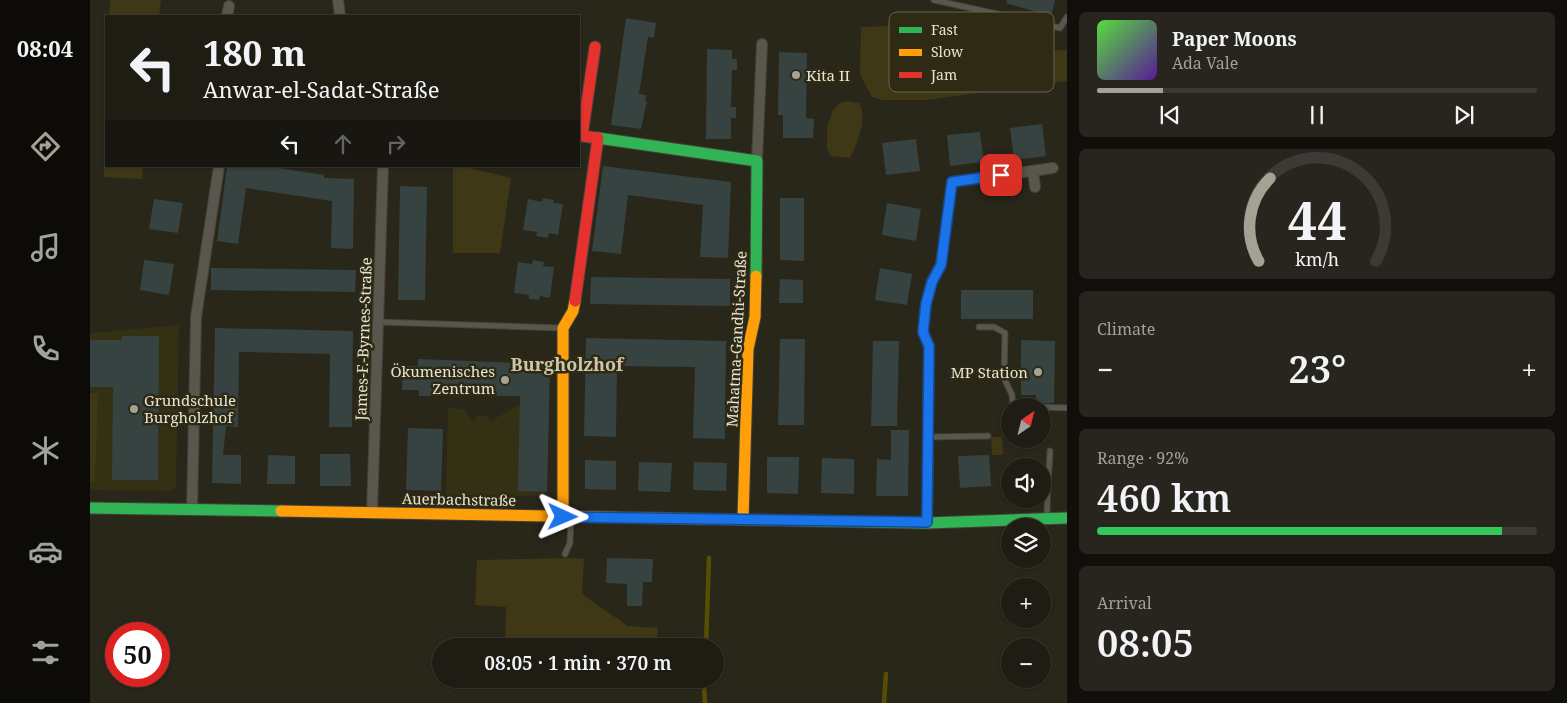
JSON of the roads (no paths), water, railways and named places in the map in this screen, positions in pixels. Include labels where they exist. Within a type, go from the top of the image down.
[{"type":"street","points":[[338,0],[340,15]]},
{"type":"street","name":"Mahatma-Gandhi-Straße","points":[[743,519],[748,349],[755,317],[757,160],[762,44]]},
{"type":"street","points":[[595,47],[582,136],[757,160]]},
{"type":"street","points":[[567,517],[563,328],[573,311],[598,138]]},
{"type":"street","points":[[192,510],[196,317],[219,167]]},
{"type":"street","name":"James-F.-Byrnes-Straße","points":[[372,512],[383,167]]},
{"type":"street","points":[[927,522],[929,346],[923,332],[926,304],[932,282],[941,265],[952,182],[1053,168]]},
{"type":"street","points":[[1032,171],[1035,187]]},
{"type":"street","name":"Auerbachstraße","points":[[90,508],[927,522],[1001,520]]},
{"type":"street","name":"Auerbachstraße","points":[[1051,518],[1067,518]]},
{"type":"lane","points":[[934,0],[988,12]]},
{"type":"lane","points":[[1054,27],[1060,28],[1067,17]]},
{"type":"lane","points":[[378,322],[563,328]]},
{"type":"lane","points":[[979,327],[994,327],[1005,333],[1004,378],[1012,398]]},
{"type":"lane","points":[[1051,407],[1067,408]]},
{"type":"lane","points":[[928,437],[988,436]]},
{"type":"lane","points":[[1047,518],[1046,500],[1049,483],[1050,451]]},
{"type":"lane","points":[[565,554],[570,543],[567,517]]},
{"type":"waterway","points":[[706,638],[709,558]]},
{"type":"waterway","points":[[884,703],[886,674]]},
{"type":"waterway","points":[[704,688],[705,703]]},
{"type":"place","name":"Kita II","points":[[796,75]]},
{"type":"place","name":"MP Station","points":[[1038,372]]},
{"type":"place","name":"Ökumenisches Zentrum","points":[[505,380]]},
{"type":"place","name":"Grundschule Burgholzhof","points":[[134,409]]},
{"type":"district","name":"Burgholzhof","points":[[567,364]]}]
